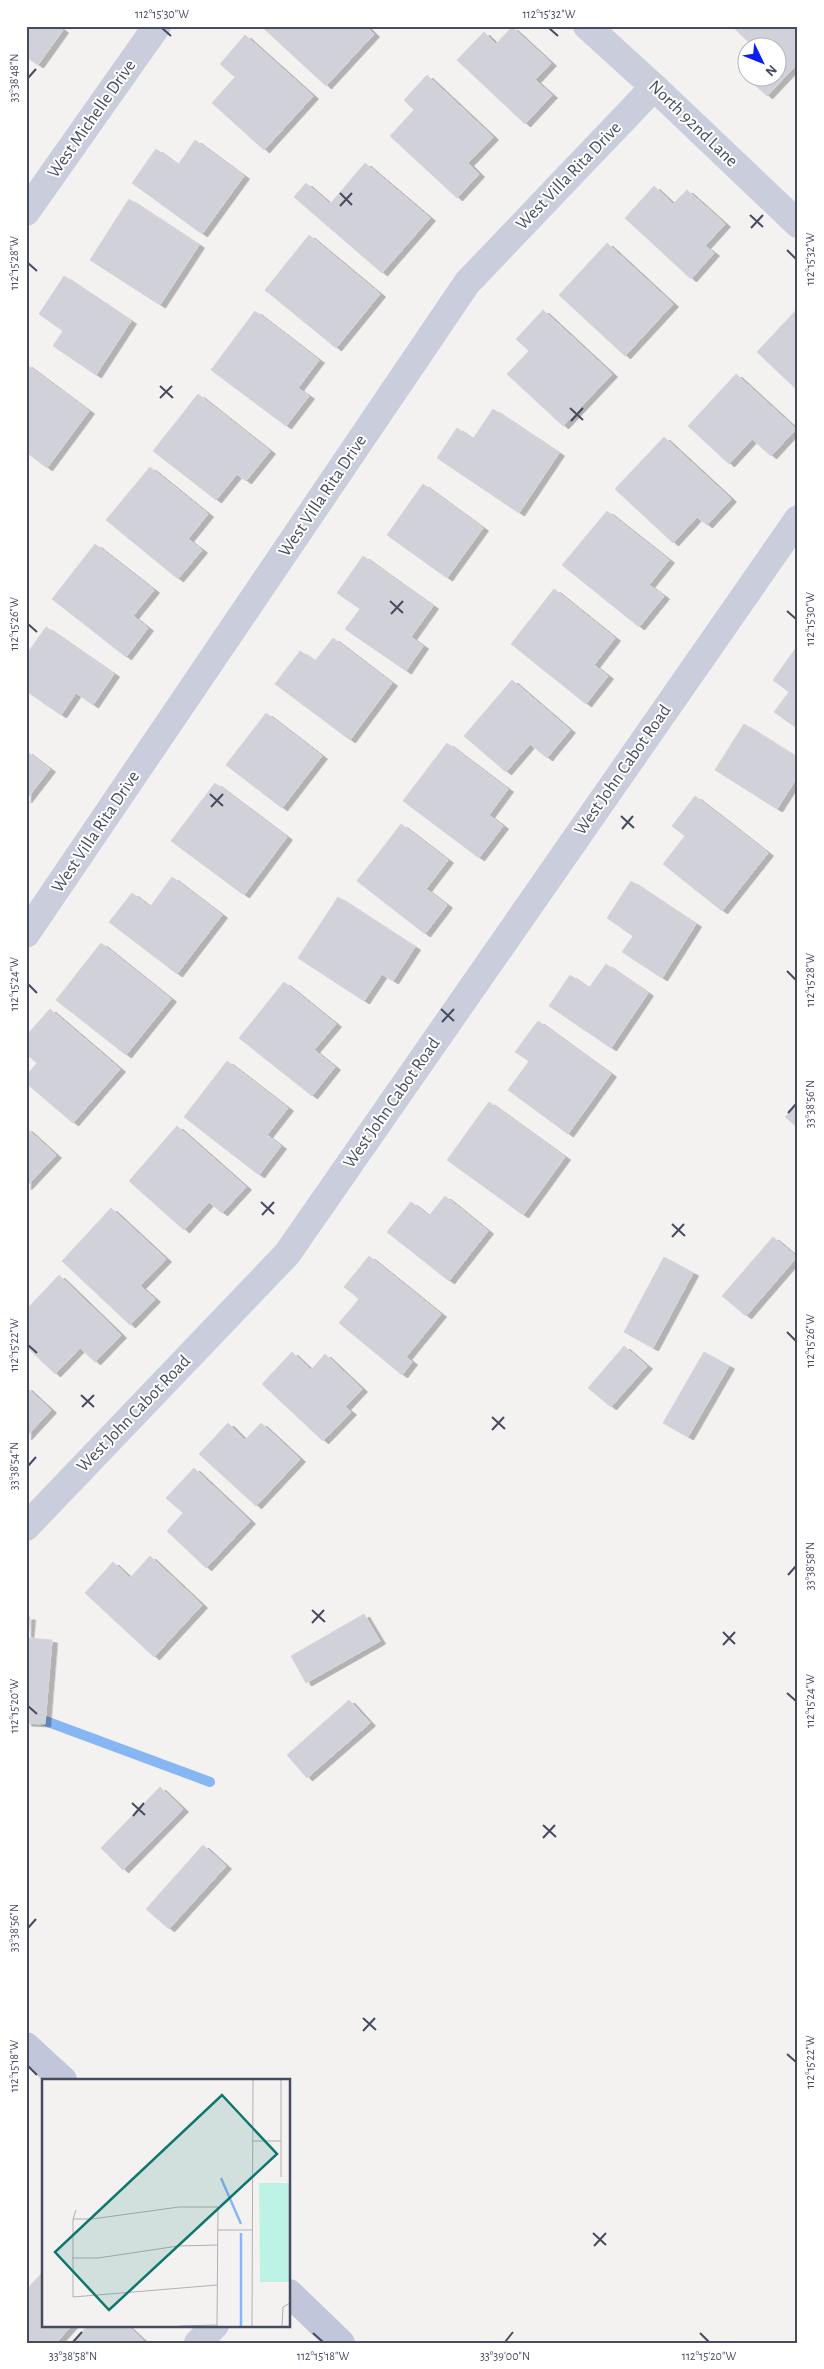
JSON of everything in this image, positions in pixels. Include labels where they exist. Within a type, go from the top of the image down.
[{"type":"main road","points":[[26,2046],[62,2079]]},
{"type":"main road","points":[[290,2294],[342,2343]]},
{"type":"street","name":"West Michelle Drive","points":[[26,212],[157,26]]},
{"type":"street","name":"North 92nd Lane","points":[[587,26],[798,224]]},
{"type":"street","name":"West Villa Rita Drive","points":[[26,934],[467,283],[654,87]]},
{"type":"street","name":"West John Cabot Road","points":[[26,1527],[287,1254],[798,519]]},
{"type":"street","points":[[198,2343],[214,2326]]},
{"type":"building","points":[[26,26],[58,26],[63,30],[38,65],[26,57]]},
{"type":"building","points":[[261,26],[366,26],[374,34],[326,86]]},
{"type":"building","points":[[798,26],[798,63],[786,76],[786,38],[745,38],[733,27]]},
{"type":"building","points":[[512,27],[551,63],[535,80],[552,95],[525,124],[457,60],[484,32],[496,44]]},
{"type":"building","points":[[245,35],[313,96],[264,150],[212,103],[235,77],[220,64]]},
{"type":"building","points":[[427,75],[493,137],[468,163],[479,174],[457,198],[390,136],[414,110],[404,100]]},
{"type":"building","points":[[758,88],[775,88],[767,96]]},
{"type":"building","points":[[195,140],[244,176],[202,234],[132,183],[156,149],[178,165]]},
{"type":"building","points":[[365,163],[430,218],[382,273],[294,197],[306,183],[330,204]]},
{"type":"building","points":[[654,186],[673,204],[687,190],[725,224],[705,246],[714,253],[691,279],[625,218]]},
{"type":"building","points":[[129,199],[199,245],[160,305],[90,260]]},
{"type":"building","points":[[309,235],[380,294],[336,348],[265,290]]},
{"type":"building","points":[[607,243],[673,304],[625,356],[559,295]]},
{"type":"building","points":[[64,276],[131,321],[96,375],[53,346],[63,331],[39,314]]},
{"type":"building","points":[[798,308],[798,391],[757,352]]},
{"type":"building","points":[[543,310],[612,374],[563,426],[507,374],[529,351],[516,339]]},
{"type":"building","points":[[255,311],[319,360],[298,388],[309,396],[286,426],[211,370]]},
{"type":"building","points":[[26,364],[89,411],[47,468],[26,452]]},
{"type":"building","points":[[736,374],[796,429],[771,456],[752,439],[729,464],[688,426]]},
{"type":"building","points":[[198,394],[270,451],[246,481],[237,474],[216,500],[153,451]]},
{"type":"building","points":[[493,409],[559,453],[519,513],[437,458],[457,428],[473,439]]},
{"type":"building","points":[[664,437],[731,499],[707,525],[697,517],[673,543],[615,489]]},
{"type":"building","points":[[150,467],[208,514],[188,539],[202,550],[178,579],[106,520]]},
{"type":"building","points":[[423,484],[483,528],[447,578],[387,535]]},
{"type":"building","points":[[607,511],[669,560],[649,585],[664,596],[639,627],[562,565]]},
{"type":"building","points":[[95,544],[154,590],[133,616],[148,628],[126,657],[52,599]]},
{"type":"building","points":[[363,556],[433,606],[411,637],[423,646],[406,671],[345,629],[360,609],[337,593]]},
{"type":"building","points":[[554,589],[615,638],[594,665],[608,676],[586,704],[511,644]]},
{"type":"building","points":[[46,627],[114,674],[93,705],[76,693],[61,715],[26,691],[26,655]]},
{"type":"building","points":[[333,638],[392,683],[350,740],[275,684],[300,651],[315,661]]},
{"type":"building","points":[[798,645],[798,729],[774,712],[789,692],[773,680]]},
{"type":"building","points":[[512,680],[570,730],[547,758],[530,744],[506,772],[464,736]]},
{"type":"building","points":[[266,713],[322,756],[282,808],[226,765]]},
{"type":"building","points":[[744,724],[798,758],[798,776],[777,809],[715,770]]},
{"type":"building","points":[[447,743],[508,789],[489,815],[503,826],[479,858],[403,801]]},
{"type":"building","points":[[26,751],[50,769],[26,800]]},
{"type":"building","points":[[215,783],[287,837],[244,895],[171,841]]},
{"type":"building","points":[[695,796],[768,853],[722,911],[663,864],[685,836],[672,826]]},
{"type":"building","points":[[401,824],[448,860],[426,889],[447,905],[425,934],[357,881]]},
{"type":"building","points":[[172,877],[222,915],[177,974],[109,922],[132,893],[150,907]]},
{"type":"building","points":[[631,881],[696,924],[662,978],[622,952],[633,936],[607,918]]},
{"type":"building","points":[[338,897],[415,947],[393,981],[382,974],[364,1001],[298,958]]},
{"type":"building","points":[[101,943],[171,999],[126,1055],[56,1000]]},
{"type":"building","points":[[606,964],[648,993],[611,1048],[549,1006],[570,975],[589,988]]},
{"type":"building","points":[[284,982],[336,1024],[314,1050],[335,1067],[312,1096],[239,1038]]},
{"type":"building","points":[[50,1009],[120,1069],[73,1123],[26,1083],[26,1076],[37,1063],[26,1054],[26,1036]]},
{"type":"building","points":[[538,1021],[611,1074],[568,1134],[508,1090],[529,1061],[515,1052]]},
{"type":"building","points":[[227,1061],[288,1108],[267,1135],[281,1146],[259,1175],[184,1117]]},
{"type":"building","points":[[489,1102],[565,1157],[523,1215],[447,1160]]},
{"type":"building","points":[[798,1103],[798,1128],[785,1117]]},
{"type":"building","points":[[177,1126],[246,1187],[222,1213],[209,1202],[184,1230],[129,1181]]},
{"type":"building","points":[[26,1128],[56,1155],[26,1187]]},
{"type":"building","points":[[445,1196],[488,1231],[449,1281],[387,1232],[411,1202],[429,1216]]},
{"type":"building","points":[[111,1208],[166,1259],[140,1286],[155,1299],[130,1325],[62,1261]]},
{"type":"building","points":[[773,1237],[797,1257],[746,1316],[722,1296]]},
{"type":"building","points":[[369,1256],[441,1314],[406,1357],[412,1362],[402,1375],[339,1323],[359,1299],[344,1287]]},
{"type":"building","points":[[664,1257],[693,1273],[653,1348],[624,1332]]},
{"type":"building","points":[[59,1275],[121,1335],[95,1362],[80,1348],[55,1374],[26,1346],[26,1310]]},
{"type":"building","points":[[624,1346],[647,1366],[611,1407],[588,1388]]},
{"type":"building","points":[[292,1352],[311,1370],[325,1354],[362,1389],[345,1407],[351,1412],[323,1441],[262,1384]]},
{"type":"building","points":[[704,1352],[729,1366],[688,1437],[663,1423]]},
{"type":"building","points":[[26,1387],[51,1410],[26,1437]]},
{"type":"building","points":[[228,1423],[245,1440],[261,1423],[300,1459],[256,1506],[199,1454]]},
{"type":"building","points":[[194,1468],[250,1521],[206,1568],[167,1531],[183,1513],[166,1498]]},
{"type":"building","points":[[150,1556],[202,1605],[154,1657],[85,1593],[113,1562],[130,1578]]},
{"type":"building","points":[[364,1614],[380,1641],[306,1683],[291,1656]]},
{"type":"building","points":[[26,1617],[30,1617],[28,1638],[52,1640],[45,1724],[26,1723]]},
{"type":"building","points":[[349,1700],[370,1723],[307,1778],[287,1755]]},
{"type":"building","points":[[160,1787],[183,1809],[123,1870],[101,1848]]},
{"type":"building","points":[[203,1845],[226,1866],[169,1929],[146,1909]]},
{"type":"building","points":[[42,2273],[42,2326],[71,2326],[56,2343],[26,2343],[26,2290]]},
{"type":"building","points":[[87,2326],[128,2326],[146,2343],[72,2343]]},
{"type":"waterway","points":[[32,1716],[210,1782]]}]
